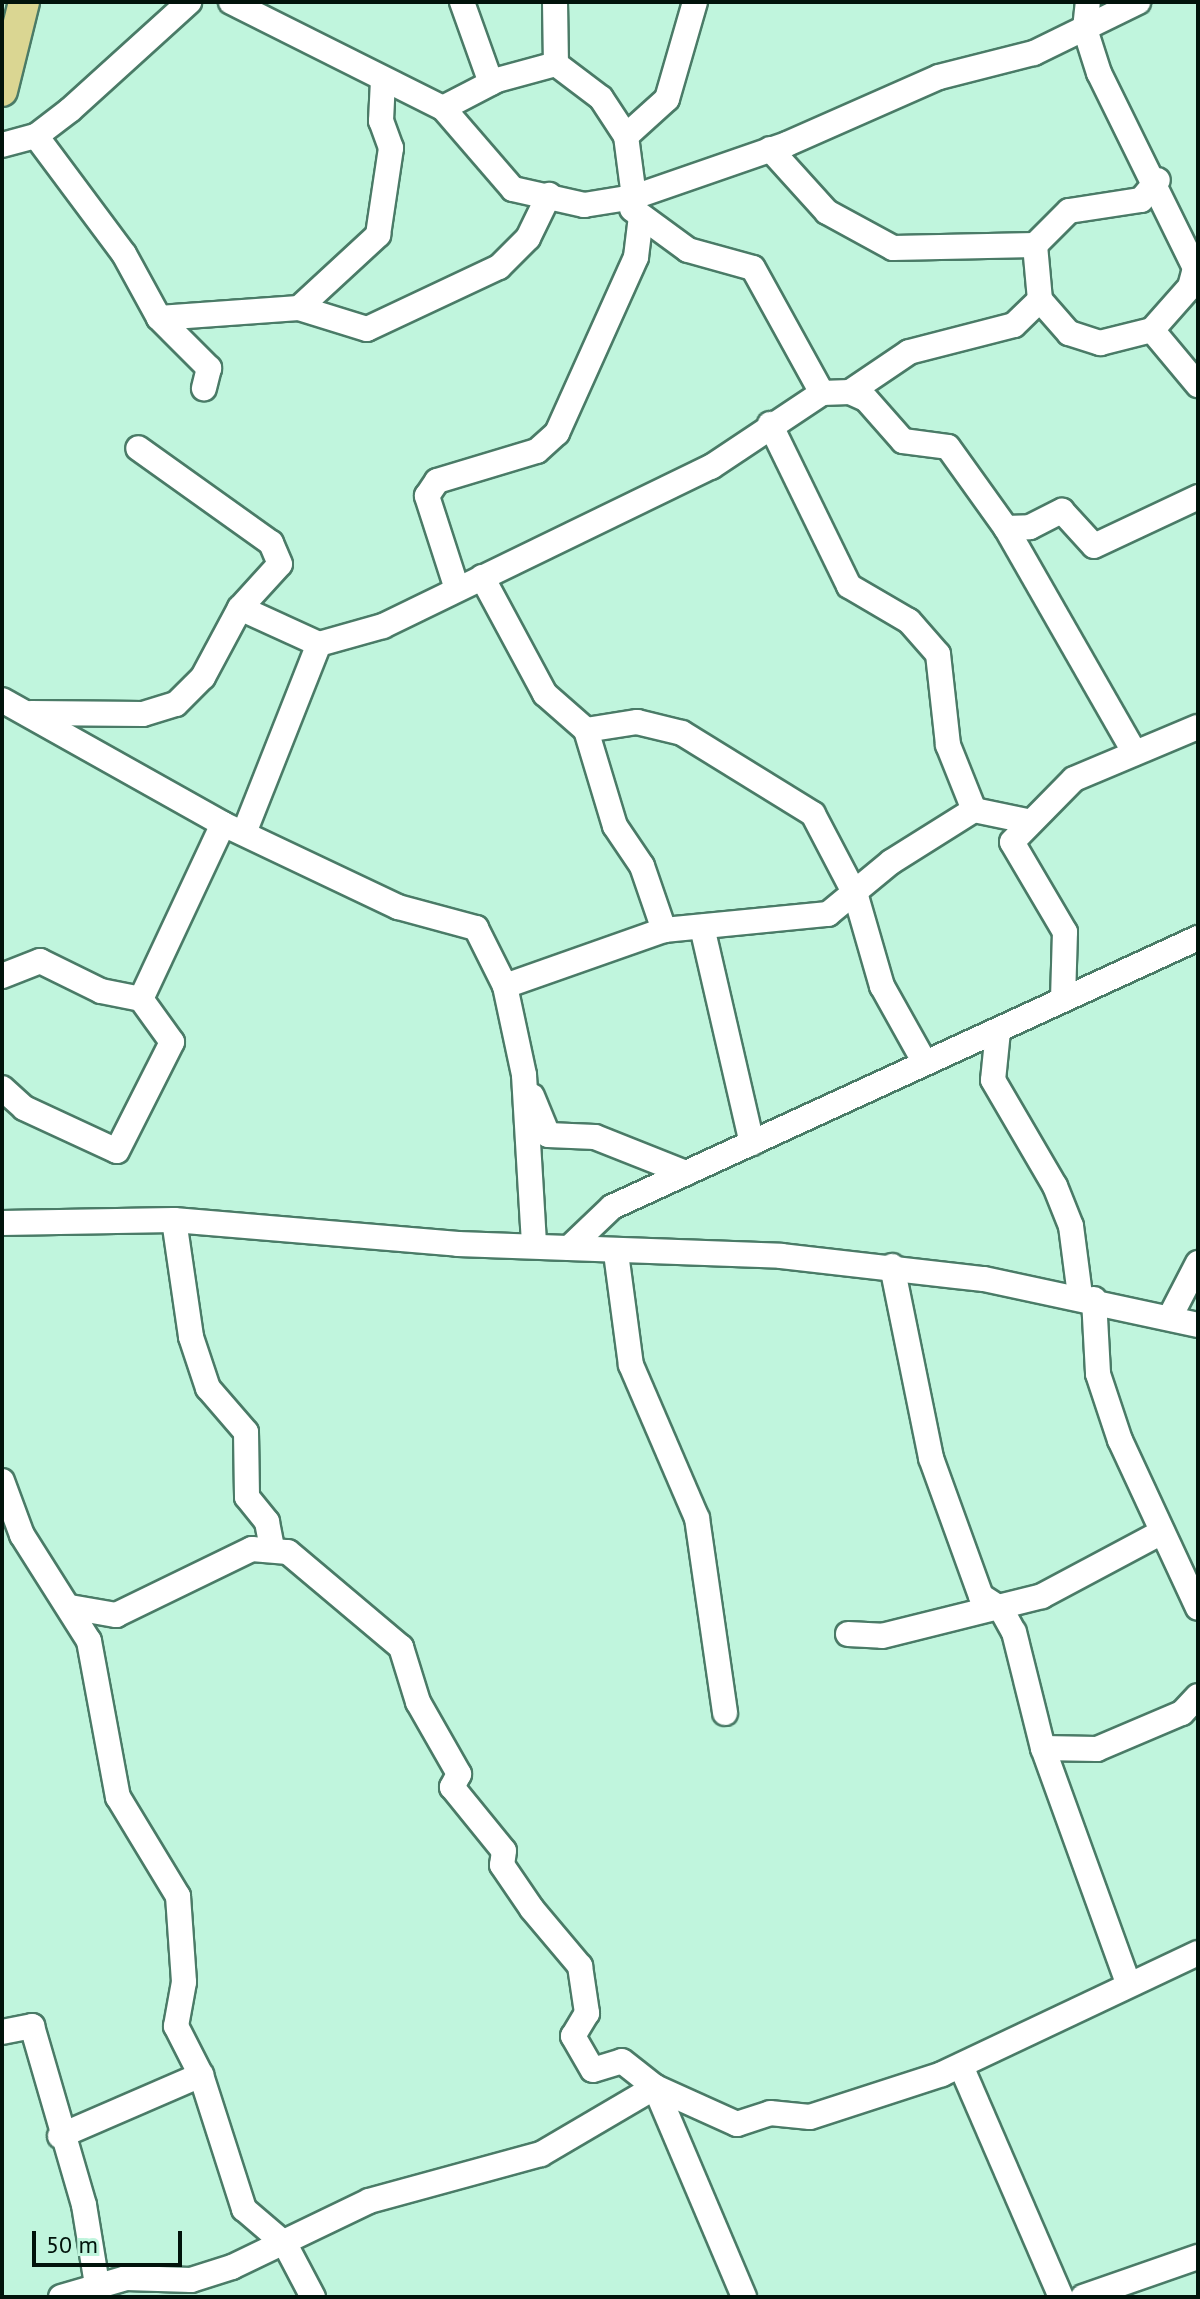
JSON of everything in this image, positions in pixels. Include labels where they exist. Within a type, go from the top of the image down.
[{"type":"main road","points":[[2,91],[24,2]]},
{"type":"street","points":[[2,145],[36,136],[189,2]]},
{"type":"street","points":[[231,2],[443,108],[513,189],[584,205],[629,198],[770,149],[939,77],[1034,53],[1138,2]]},
{"type":"street","points":[[462,2],[491,83]]},
{"type":"street","points":[[555,2],[556,64]]},
{"type":"street","points":[[626,136],[667,99],[695,2]]},
{"type":"street","points":[[1035,245],[1040,300],[1069,333],[1100,343],[1152,330],[1190,287],[1197,268],[1158,180],[1099,73],[1085,29],[1088,2]]},
{"type":"street","points":[[443,108],[491,83],[556,64]]},
{"type":"street","points":[[457,589],[427,496],[437,481],[537,451],[557,433],[636,257],[640,222],[629,198],[626,136],[601,98],[556,64]]},
{"type":"street","points":[[299,308],[378,235],[391,148],[381,121],[383,80]]},
{"type":"street","points":[[36,136],[124,254],[159,318],[209,368],[204,388]]},
{"type":"street","points":[[770,149],[827,212],[893,248],[1035,245],[1069,211],[1141,200],[1158,180]]},
{"type":"street","points":[[159,318],[253,306],[299,308],[367,329],[499,267],[528,238],[549,195]]},
{"type":"street","points":[[640,222],[688,250],[753,268],[822,393]]},
{"type":"street","points":[[850,392],[909,352],[1014,325],[1040,300]]},
{"type":"street","points":[[1152,330],[1198,385]]},
{"type":"street","points":[[240,608],[319,644],[383,626],[711,467],[770,424],[822,393],[850,392],[866,399],[903,441],[948,447],[1006,528],[1135,753]]},
{"type":"street","points":[[770,424],[849,586],[909,621],[938,654],[948,745],[974,810]]},
{"type":"street","points":[[29,713],[143,714],[176,704],[203,677],[240,608],[280,564],[276,548],[138,448]]},
{"type":"street","points":[[1006,528],[1030,527],[1062,511],[1094,546],[1198,497]]},
{"type":"street","points":[[482,577],[545,694],[586,730],[615,826],[642,866],[664,930]]},
{"type":"street","points":[[141,999],[233,829],[319,644]]},
{"type":"street","points":[[2,700],[233,829],[398,907],[467,922],[505,986],[524,1075],[534,1245]]},
{"type":"street","points":[[586,730],[637,722],[682,733],[722,754],[813,814],[856,896],[882,986],[925,1063]]},
{"type":"street","points":[[1063,999],[1062,924],[1012,842],[1027,821],[1074,779],[1198,727]]},
{"type":"street","points":[[505,986],[664,930],[828,914],[856,896],[891,862],[974,810],[1027,821]]},
{"type":"street","points":[[702,927],[752,1143]]},
{"type":"street","points":[[569,1248],[612,1207],[1198,938]]},
{"type":"street","points":[[2,976],[40,961],[101,991],[141,999],[172,1042],[117,1151],[24,1108],[2,1088]]},
{"type":"street","points":[[998,1031],[993,1080],[1061,1200],[1087,1297],[1098,1374],[1162,1532],[1198,1608]]},
{"type":"street","points":[[524,1075],[548,1135],[595,1137],[686,1173]]},
{"type":"street","points":[[174,1220],[191,1337],[208,1388],[246,1432],[247,1497],[267,1522],[272,1548]]},
{"type":"street","points":[[2,1223],[174,1220],[616,1253],[701,1249],[892,1266],[1087,1297],[1198,1325]]},
{"type":"street","points":[[616,1253],[631,1365],[697,1518],[725,1713]]},
{"type":"street","points":[[1170,1317],[1198,1263]]},
{"type":"street","points":[[892,1266],[931,1458],[981,1596],[1001,1609],[1014,1632],[1043,1748],[1128,1983]]},
{"type":"street","points":[[2,1481],[22,1535],[89,1641],[106,1704],[118,1797],[178,1896],[184,1982],[176,2026],[201,2075],[244,2209],[285,2244],[313,2297]]},
{"type":"street","points":[[848,1634],[882,1636],[1001,1609],[1042,1596],[1162,1532]]},
{"type":"street","points":[[70,1607],[116,1615],[252,1549],[272,1548],[288,1552],[330,1593],[392,1633],[418,1702],[459,1774],[452,1787],[504,1851],[502,1865],[532,1909],[580,1966],[587,2013],[573,2036],[593,2070],[622,2061],[655,2087],[737,2124],[770,2113],[810,2117],[961,2066],[1128,1983],[1198,1953]]},
{"type":"street","points":[[1043,1748],[1097,1749],[1182,1713],[1198,1696]]},
{"type":"street","points":[[2,2032],[32,2026],[60,2136],[84,2205],[98,2292]]},
{"type":"street","points":[[961,2066],[1061,2297]]},
{"type":"street","points":[[60,2136],[201,2075]]},
{"type":"street","points":[[61,2297],[98,2292],[144,2275],[191,2280],[285,2244],[369,2201],[541,2154],[655,2087]]},
{"type":"street","points":[[655,2087],[744,2297]]},
{"type":"street","points":[[1083,2297],[1198,2257]]}]
